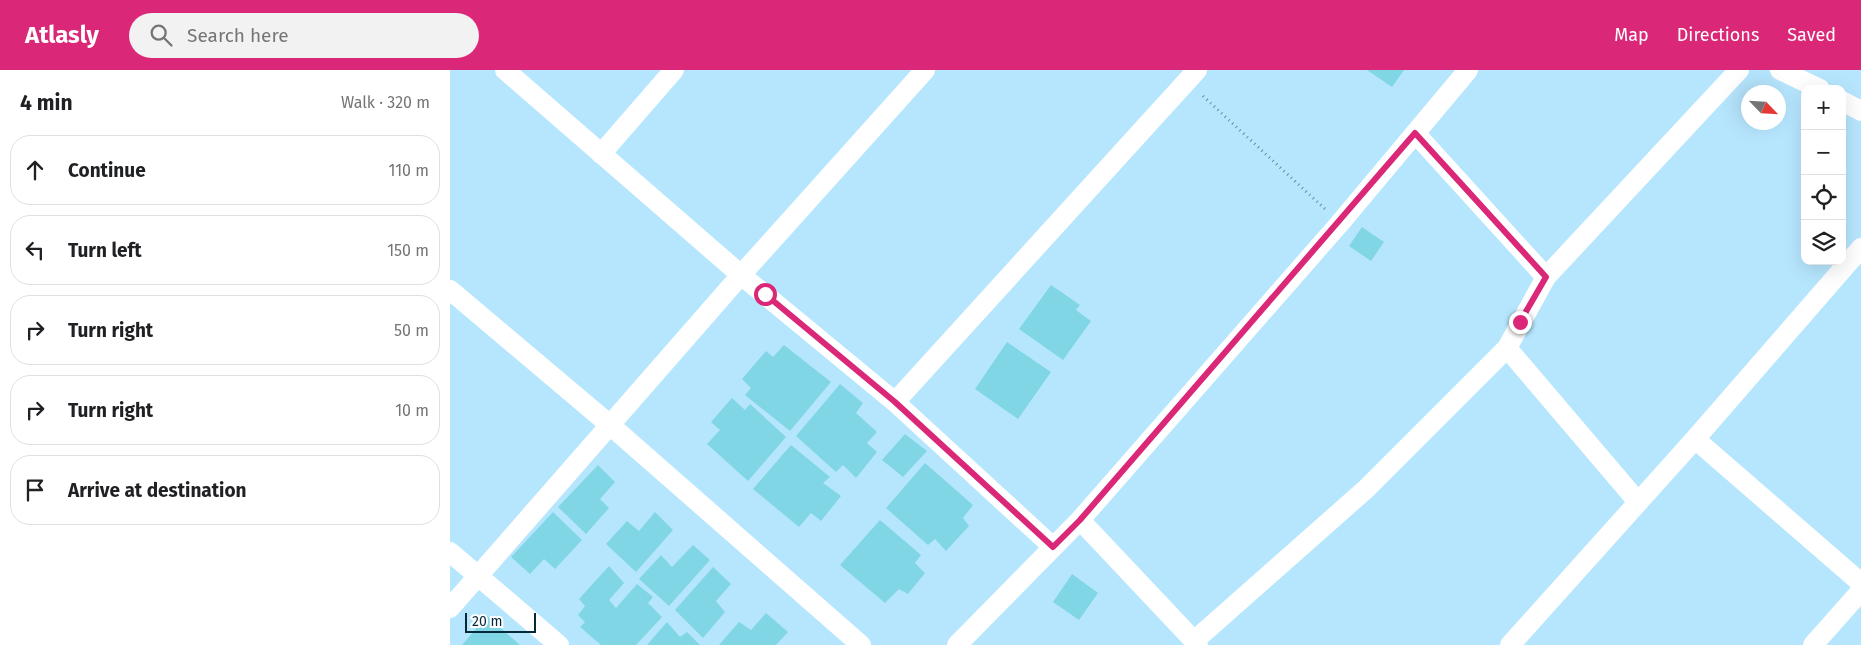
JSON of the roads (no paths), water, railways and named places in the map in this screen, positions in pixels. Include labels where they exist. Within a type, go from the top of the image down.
[{"type":"street","points":[[505,70],[741,275],[895,402],[1053,547]]},
{"type":"street","points":[[601,154],[674,70]]},
{"type":"street","points":[[450,608],[741,275],[925,70]]},
{"type":"street","points":[[957,645],[1080,520],[1340,223],[1468,70]]},
{"type":"street","points":[[1080,520],[1196,643],[1366,489],[1507,348],[1546,277],[1739,70]]},
{"type":"street","points":[[1780,70],[1812,85]]},
{"type":"street","points":[[895,402],[1192,76]]},
{"type":"street","points":[[1846,102],[1861,111]]},
{"type":"street","points":[[1415,133],[1546,277]]},
{"type":"street","points":[[1510,645],[1695,439],[1861,248]]},
{"type":"street","points":[[450,290],[610,425],[861,645]]},
{"type":"street","points":[[1507,348],[1638,502]]},
{"type":"street","points":[[1695,439],[1861,583]]},
{"type":"street","points":[[450,552],[558,645]]},
{"type":"street","points":[[1813,645],[1861,591]]}]
